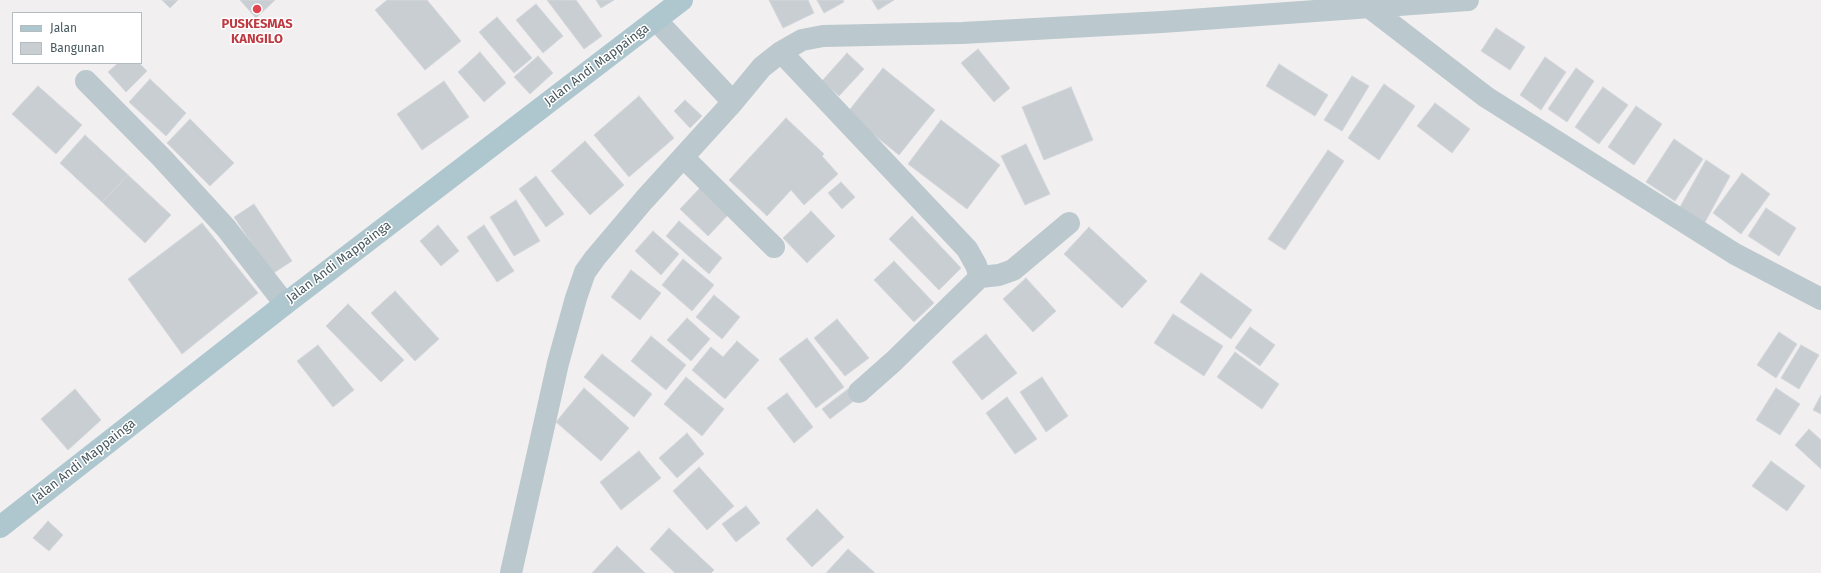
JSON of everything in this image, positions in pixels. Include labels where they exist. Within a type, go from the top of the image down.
[{"type":"main road","name":"Jalan Andi Mappainga","points":[[0,527],[285,304],[682,0]]},
{"type":"street","points":[[511,573],[558,363],[576,298],[585,272],[599,252],[682,157],[733,102],[762,67],[780,52],[802,40],[823,36],[962,33],[1162,22],[1468,0]]},
{"type":"street","points":[[1369,7],[1486,97],[1735,254],[1821,299]]},
{"type":"street","points":[[656,20],[733,102]]},
{"type":"street","points":[[780,52],[967,249],[973,257],[980,277]]},
{"type":"street","points":[[86,81],[162,158],[226,228],[285,304]]},
{"type":"street","points":[[682,157],[774,247]]},
{"type":"street","points":[[859,392],[894,361],[980,277],[999,275],[1013,270],[1069,222]]},
{"type":"building","points":[[162,0],[178,0],[170,8]]},
{"type":"building","name":"PUSKESMAS KANGILO","points":[[240,0],[275,0],[256,18]]},
{"type":"building","points":[[387,0],[427,0],[461,41],[425,70],[375,10]]},
{"type":"building","points":[[547,0],[576,0],[602,36],[584,49]]},
{"type":"building","points":[[596,0],[614,0],[601,8]]},
{"type":"building","points":[[769,0],[808,0],[814,13],[783,28]]},
{"type":"building","points":[[817,0],[843,0],[844,2],[824,13]]},
{"type":"building","points":[[872,0],[894,0],[878,10]]},
{"type":"building","points":[[536,4],[563,36],[543,53],[516,20]]},
{"type":"building","points":[[497,17],[532,58],[514,73],[479,32]]},
{"type":"building","points":[[1496,28],[1525,47],[1510,70],[1481,51]]},
{"type":"building","points":[[978,49],[1010,88],[994,102],[961,63]]},
{"type":"building","points":[[480,52],[506,83],[484,102],[458,72]]},
{"type":"building","points":[[847,53],[864,69],[839,96],[822,81]]},
{"type":"building","points":[[538,56],[553,73],[530,94],[514,77]]},
{"type":"building","points":[[1545,57],[1566,72],[1541,110],[1520,95]]},
{"type":"building","points":[[117,64],[140,64],[147,71],[126,92],[108,72]]},
{"type":"building","points":[[1279,64],[1328,95],[1315,116],[1266,86]]},
{"type":"building","points":[[883,68],[935,110],[899,155],[847,113]]},
{"type":"building","points":[[1576,68],[1594,81],[1567,122],[1548,109]]},
{"type":"building","points":[[1352,76],[1369,86],[1342,131],[1324,120]]},
{"type":"building","points":[[150,79],[186,113],[166,136],[129,102]]},
{"type":"building","points":[[444,81],[469,117],[422,150],[397,114]]},
{"type":"building","points":[[1384,84],[1415,106],[1379,160],[1348,138]]},
{"type":"building","points":[[38,86],[82,125],[56,154],[12,114]]},
{"type":"building","points":[[1071,87],[1093,140],[1044,160],[1022,107]]},
{"type":"building","points":[[1603,87],[1628,105],[1599,144],[1575,127]]},
{"type":"building","points":[[639,96],[674,138],[629,177],[594,135]]},
{"type":"building","points":[[685,100],[702,116],[690,128],[674,111]]},
{"type":"building","points":[[1435,103],[1470,129],[1452,153],[1417,126]]},
{"type":"building","points":[[1636,106],[1662,124],[1634,165],[1608,147]]},
{"type":"building","points":[[786,118],[824,154],[822,156],[838,174],[804,205],[791,190],[767,216],[729,180]]},
{"type":"building","points":[[190,119],[234,163],[210,186],[167,143]]},
{"type":"building","points":[[941,120],[1000,165],[967,209],[908,164]]},
{"type":"building","points":[[85,135],[128,175],[102,202],[60,163]]},
{"type":"building","points":[[1674,139],[1703,159],[1675,201],[1646,182]]},
{"type":"building","points":[[585,141],[624,185],[590,215],[551,171]]},
{"type":"building","points":[[1026,144],[1050,194],[1025,205],[1001,156]]},
{"type":"building","points":[[1328,150],[1344,161],[1285,250],[1268,239]]},
{"type":"building","points":[[1706,160],[1730,176],[1704,224],[1680,207]]},
{"type":"building","points":[[1742,173],[1770,194],[1741,234],[1713,213]]},
{"type":"building","points":[[128,175],[171,215],[145,243],[102,202]]},
{"type":"building","points":[[536,176],[564,214],[546,227],[519,189]]},
{"type":"building","points":[[841,182],[855,197],[842,209],[828,193]]},
{"type":"building","points":[[700,188],[728,215],[708,236],[680,209]]},
{"type":"building","points":[[516,200],[540,241],[514,256],[490,217]]},
{"type":"building","points":[[254,204],[292,261],[272,274],[234,217]]},
{"type":"building","points":[[1766,208],[1796,228],[1779,256],[1748,236]]},
{"type":"building","points":[[811,211],[835,236],[807,263],[783,238]]},
{"type":"building","points":[[912,216],[961,268],[939,290],[889,239]]},
{"type":"building","points":[[679,221],[722,258],[709,274],[666,236]]},
{"type":"building","points":[[202,223],[258,293],[182,354],[128,279]]},
{"type":"building","points":[[438,225],[459,251],[441,266],[420,241]]},
{"type":"building","points":[[484,225],[514,271],[497,282],[467,237]]},
{"type":"building","points":[[1089,227],[1147,281],[1122,308],[1064,254]]},
{"type":"building","points":[[653,231],[679,254],[661,275],[635,251]]},
{"type":"building","points":[[683,259],[714,285],[692,311],[662,285]]},
{"type":"building","points":[[894,261],[934,303],[914,322],[874,280]]},
{"type":"building","points":[[631,270],[661,293],[640,320],[611,297]]},
{"type":"building","points":[[1201,273],[1252,310],[1231,339],[1180,302]]},
{"type":"building","points":[[1026,278],[1056,311],[1033,332],[1003,299]]},
{"type":"building","points":[[395,291],[439,339],[415,361],[371,313]]},
{"type":"building","points":[[714,295],[740,317],[722,339],[696,317]]},
{"type":"building","points":[[348,304],[404,360],[381,382],[326,326]]},
{"type":"building","points":[[1173,314],[1223,346],[1204,376],[1154,343]]},
{"type":"building","points":[[687,318],[710,339],[691,361],[667,340]]},
{"type":"building","points":[[837,319],[869,358],[845,376],[814,338]]},
{"type":"building","points":[[1250,327],[1275,345],[1260,366],[1235,348]]},
{"type":"building","points":[[1779,332],[1797,344],[1776,378],[1757,365]]},
{"type":"building","points":[[986,334],[1017,373],[982,400],[952,362]]},
{"type":"building","points":[[651,336],[686,365],[666,390],[631,361]]},
{"type":"building","points":[[807,338],[844,387],[816,408],[779,359]]},
{"type":"building","points":[[737,341],[759,360],[725,399],[692,370],[711,347],[723,357]]},
{"type":"building","points":[[318,345],[354,390],[333,407],[297,361]]},
{"type":"building","points":[[1801,345],[1819,355],[1799,389],[1781,378]]},
{"type":"building","points":[[1235,352],[1279,384],[1262,409],[1217,377]]},
{"type":"building","points":[[602,354],[652,394],[634,417],[584,377]]},
{"type":"building","points":[[686,377],[724,409],[702,436],[664,404]]},
{"type":"building","points":[[1042,377],[1068,416],[1046,432],[1020,392]]},
{"type":"building","points":[[584,388],[629,428],[601,461],[556,422]]},
{"type":"building","points":[[1776,388],[1800,404],[1780,435],[1756,420]]},
{"type":"building","points":[[75,389],[101,420],[68,450],[41,419]]},
{"type":"building","points":[[848,389],[855,400],[830,419],[822,409]]},
{"type":"building","points":[[787,393],[813,427],[794,443],[767,408]]},
{"type":"building","points":[[1821,395],[1821,414],[1813,410]]},
{"type":"building","points":[[1007,397],[1037,439],[1015,454],[986,413]]},
{"type":"building","points":[[1809,429],[1821,440],[1821,469],[1795,445]]},
{"type":"building","points":[[687,433],[704,454],[677,478],[659,458]]},
{"type":"building","points":[[639,451],[661,478],[621,510],[600,482]]},
{"type":"building","points":[[1771,461],[1805,486],[1787,511],[1752,486]]},
{"type":"building","points":[[699,467],[734,506],[707,530],[673,491]]},
{"type":"building","points":[[746,506],[760,523],[736,542],[722,524]]},
{"type":"building","points":[[817,509],[844,537],[812,567],[786,539]]},
{"type":"building","points":[[48,521],[63,535],[49,551],[33,538]]},
{"type":"building","points":[[669,528],[714,570],[711,573],[675,573],[650,549]]},
{"type":"building","points":[[617,546],[645,573],[592,573]]},
{"type":"building","points":[[848,549],[875,573],[826,573]]},
{"type":"place","name":"PUSKESMAS KANGILO","points":[[257,9]]}]
